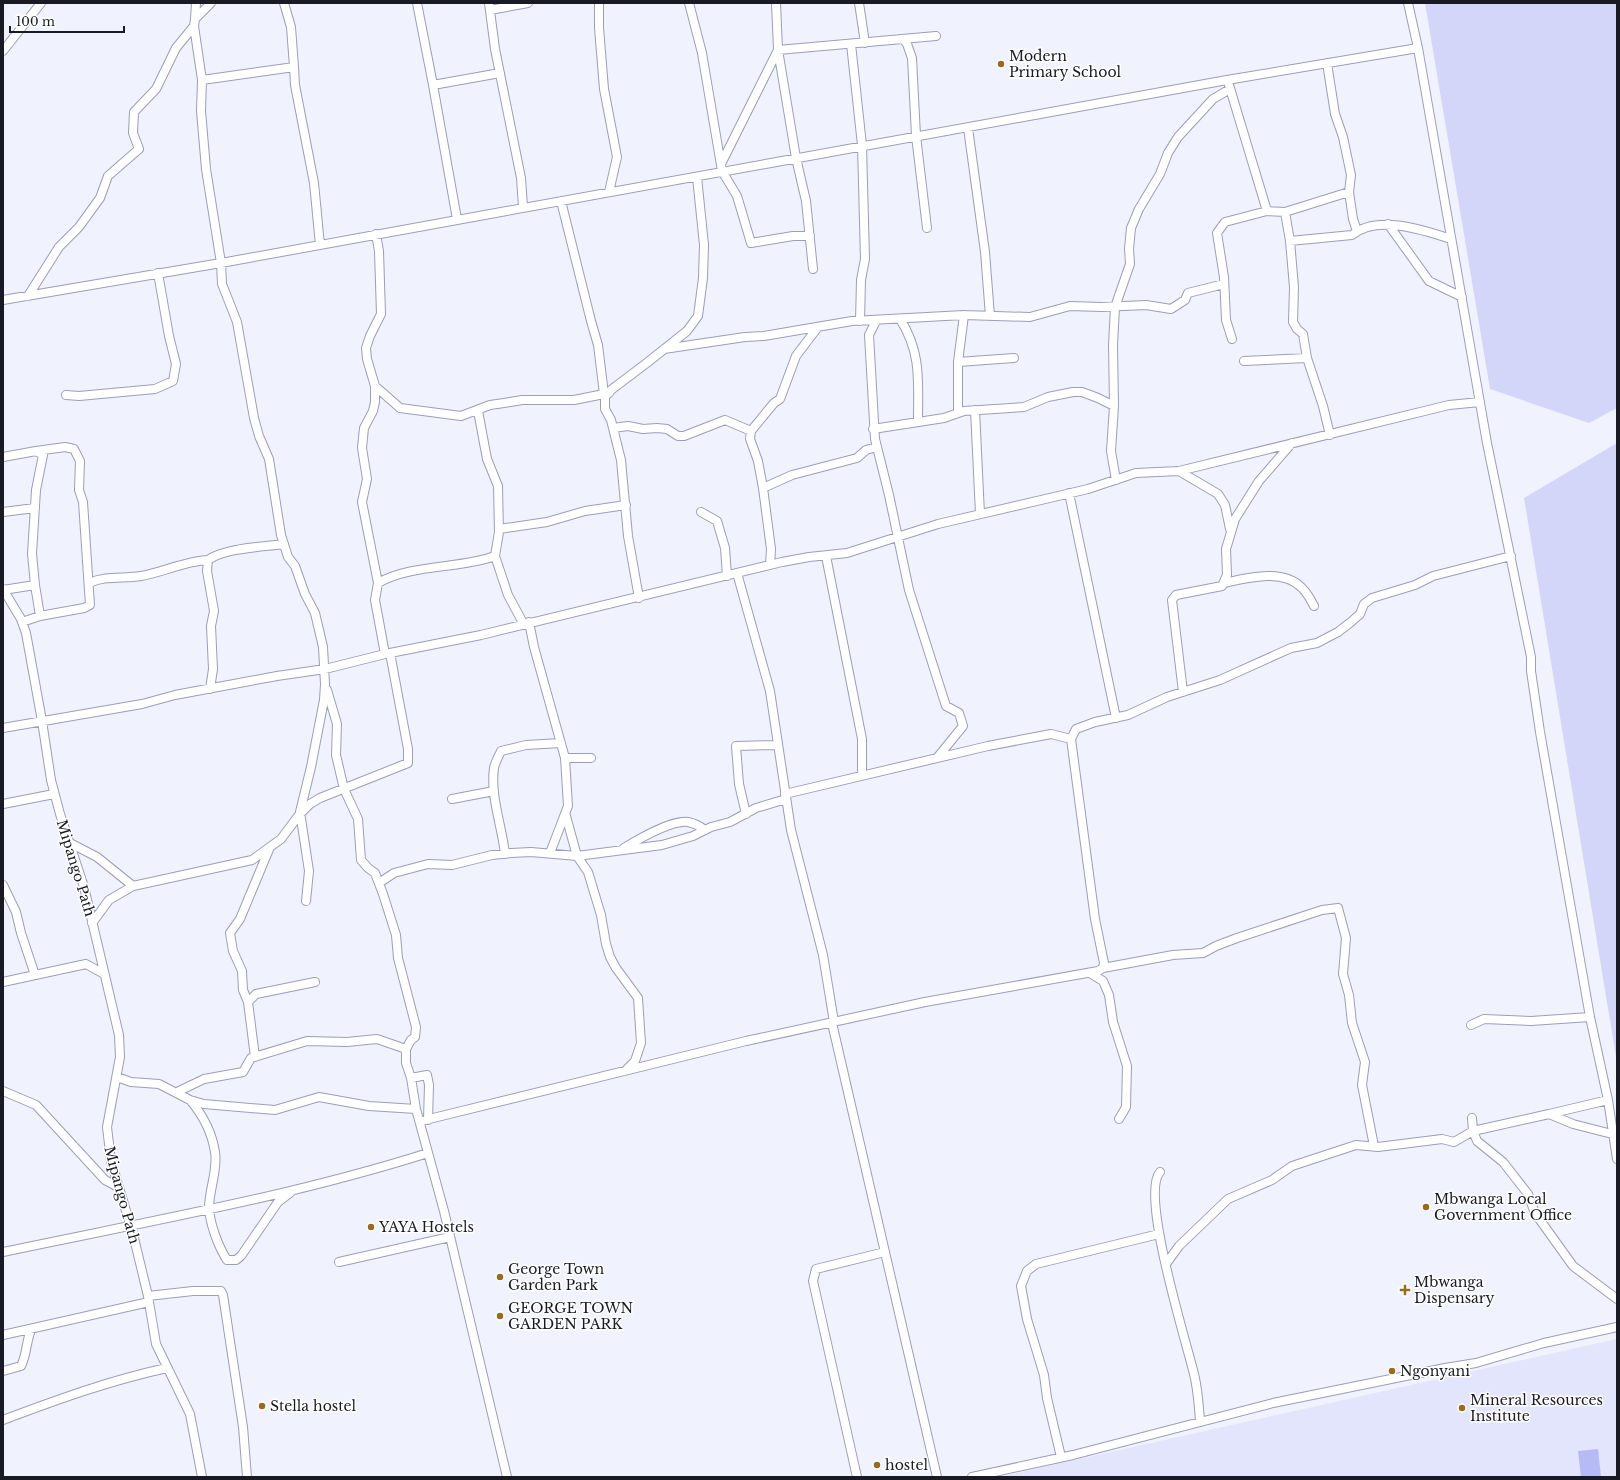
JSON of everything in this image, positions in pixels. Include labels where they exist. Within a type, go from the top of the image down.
[{"type":"street","points":[[3,51],[41,3]]},
{"type":"street","points":[[196,3],[195,22],[202,80],[201,111],[206,169],[221,263],[222,284],[237,322],[254,418],[259,436],[269,459],[284,544],[288,557],[295,566],[305,594],[315,614],[323,647],[325,684],[311,767],[300,815],[309,871],[306,901]]},
{"type":"street","points":[[28,296],[59,247],[79,227],[100,198],[108,176],[139,149],[133,133],[134,112],[156,89],[176,48],[211,3]]},
{"type":"street","points":[[284,3],[291,27],[295,85],[314,183],[320,245]]},
{"type":"street","points":[[417,3],[457,219]]},
{"type":"street","points":[[523,207],[522,178],[500,73],[489,6],[528,3]]},
{"type":"street","points":[[599,3],[599,28],[604,89],[617,157],[609,192]]},
{"type":"street","points":[[689,3],[702,53],[722,167],[737,196],[750,243],[793,236],[810,236]]},
{"type":"street","points":[[776,3],[778,50],[796,158],[806,201],[813,268]]},
{"type":"street","points":[[859,3],[865,43]]},
{"type":"street","points":[[1408,3],[1418,48],[1496,488],[1531,657],[1531,672],[1540,732],[1590,1017],[1608,1100],[1617,1159]]},
{"type":"street","points":[[778,50],[936,36]]},
{"type":"street","points":[[903,39],[907,44],[912,58],[916,136],[927,228]]},
{"type":"street","points":[[851,44],[862,145],[865,259],[861,280],[860,321]]},
{"type":"street","points":[[3,300],[221,263],[523,207],[697,177],[722,167],[796,158],[1227,80],[1418,48]]},
{"type":"street","points":[[722,167],[778,50]]},
{"type":"street","points":[[1327,63],[1335,114],[1343,137],[1351,175],[1349,192],[1353,219],[1357,231]]},
{"type":"street","points":[[202,80],[294,67]]},
{"type":"street","points":[[433,84],[500,73]]},
{"type":"street","points":[[1227,80],[1267,211]]},
{"type":"street","points":[[1116,480],[1111,451],[1114,406],[1113,345],[1115,307],[1123,281],[1129,271],[1131,228],[1139,209],[1160,174],[1168,154],[1178,137],[1213,99],[1230,89]]},
{"type":"street","points":[[968,128],[985,252],[990,316]]},
{"type":"street","points":[[375,386],[403,409],[461,416],[495,404],[522,400],[574,400],[607,393],[664,349],[694,323],[700,308],[704,245],[697,177]]},
{"type":"street","points":[[1232,339],[1226,320],[1224,284],[1217,233],[1225,222],[1267,211],[1285,212],[1349,192]]},
{"type":"street","points":[[561,201],[598,345],[607,393],[605,409],[621,460],[628,536],[638,598]]},
{"type":"street","points":[[1285,212],[1290,241],[1294,287],[1293,322],[1303,334],[1307,358],[1323,406],[1330,435]]},
{"type":"street","points":[[1290,241],[1352,235],[1357,231],[1388,224],[1422,230],[1451,239]]},
{"type":"street","points":[[1388,224],[1429,282],[1462,297]]},
{"type":"street","points":[[92,923],[110,900],[133,886],[252,860],[281,839],[310,804],[320,798],[408,763],[408,749],[388,653],[375,600],[378,584],[362,502],[367,479],[362,442],[364,426],[375,408],[375,386],[366,351],[370,336],[381,317],[379,251],[376,234]]},
{"type":"street","points":[[66,395],[79,396],[155,389],[173,381],[176,364],[169,336],[158,273]]},
{"type":"street","points":[[664,349],[771,335],[860,321],[964,314],[1030,317],[1070,306],[1115,307],[1146,305],[1171,309],[1185,300],[1188,294],[1224,284]]},
{"type":"street","points":[[958,413],[958,362],[964,314]]},
{"type":"street","points":[[900,319],[910,334],[918,369],[918,422]]},
{"type":"street","points":[[876,321],[869,335],[874,429],[877,447],[889,495],[909,590],[946,706],[959,713],[963,726],[937,758]]},
{"type":"street","points":[[770,565],[771,549],[763,488],[758,461],[750,439],[751,431],[774,403],[780,399],[796,356],[818,327]]},
{"type":"street","points":[[958,362],[1014,358]]},
{"type":"street","points":[[1244,361],[1307,358]]},
{"type":"street","points":[[874,429],[944,418],[958,413],[975,410],[1024,407],[1048,397],[1073,392],[1082,392],[1114,406]]},
{"type":"street","points":[[3,728],[142,704],[277,676],[325,669],[388,653],[481,635],[770,565],[809,557],[847,553],[897,536],[980,514],[1069,493],[1136,473],[1179,471],[1449,405],[1480,402]]},
{"type":"street","points":[[975,410],[980,514]]},
{"type":"street","points":[[478,411],[487,459],[498,486],[499,529],[495,556],[508,596],[526,623],[565,758],[568,806],[566,816],[555,837],[550,853]]},
{"type":"street","points":[[612,428],[628,426],[643,429],[667,429],[678,436],[684,436],[725,420],[751,431]]},
{"type":"street","points":[[1183,692],[1172,600],[1176,595],[1219,588],[1224,583],[1227,575],[1226,549],[1230,530],[1235,519],[1256,486],[1292,443]]},
{"type":"street","points":[[763,488],[792,475],[857,458],[866,450],[877,447]]},
{"type":"street","points":[[3,457],[65,448],[74,449],[80,461],[79,490],[83,502],[90,605],[84,608],[40,616],[22,622]]},
{"type":"street","points":[[36,451],[43,455],[36,490],[32,554],[40,616]]},
{"type":"street","points":[[1179,471],[1218,494],[1225,505],[1230,530]]},
{"type":"street","points":[[1069,493],[1116,718]]},
{"type":"street","points":[[499,529],[547,522],[585,512],[626,505]]},
{"type":"street","points":[[3,512],[35,508]]},
{"type":"street","points":[[701,512],[717,521],[725,548],[726,576]]},
{"type":"street","points":[[89,583],[99,579],[141,576],[196,561],[208,560],[235,551],[284,544]]},
{"type":"street","points":[[378,584],[384,580],[419,571],[483,560],[495,556]]},
{"type":"street","points":[[826,556],[862,739],[862,775]]},
{"type":"street","points":[[1103,968],[1071,739],[1074,731],[1079,727],[1128,715],[1183,692],[1220,680],[1291,648],[1317,643],[1338,632],[1351,622],[1360,614],[1364,604],[1372,598],[1414,585],[1433,576],[1511,556]]},
{"type":"street","points":[[208,560],[207,571],[214,611],[211,626],[213,669],[210,689]]},
{"type":"street","points":[[737,573],[770,691],[785,797],[802,878],[823,955],[833,1022],[937,1477]]},
{"type":"street","points":[[1224,583],[1258,577],[1276,576],[1290,580],[1302,588],[1314,606]]},
{"type":"street","points":[[3,590],[35,585]]},
{"type":"street","name":"Mipango Path","points":[[3,590],[22,622],[26,633],[54,794],[84,887],[121,1048],[107,1127],[111,1161],[131,1226],[148,1299],[156,1344],[166,1368],[190,1414],[202,1477]]},
{"type":"street","points":[[325,684],[336,724],[336,755],[344,789],[358,819],[361,860],[375,873],[396,935],[398,958],[416,1027],[415,1037],[410,1040],[406,1049],[406,1063],[411,1078],[416,1109],[425,1120]]},
{"type":"street","points":[[379,883],[394,874],[428,864],[452,865],[505,854],[531,852],[577,856],[662,845],[693,836],[785,797],[862,775],[988,746],[1051,734],[1071,739]]},
{"type":"street","points":[[505,854],[503,832],[494,791],[494,767],[501,751],[526,745],[561,743]]},
{"type":"street","points":[[746,814],[740,784],[736,746],[777,745]]},
{"type":"street","points":[[565,758],[591,758]]},
{"type":"street","points":[[452,799],[494,791]]},
{"type":"street","points":[[3,804],[54,794]]},
{"type":"street","points":[[566,816],[577,856],[588,872],[601,915],[604,938],[610,957],[616,968],[638,998],[641,1043],[635,1061],[625,1072]]},
{"type":"street","points":[[622,849],[648,833],[669,826],[689,822],[705,830]]},
{"type":"street","points":[[689,822],[693,836]]},
{"type":"street","points":[[70,843],[97,857],[133,886]]},
{"type":"street","points":[[255,1057],[248,1002],[243,990],[242,971],[233,951],[230,932],[240,919],[271,846]]},
{"type":"street","points":[[3,885],[16,912],[20,933],[35,975]]},
{"type":"street","points":[[425,1120],[833,1022],[925,1002],[1090,973],[1103,968],[1173,955],[1203,953],[1216,946],[1251,933],[1322,910],[1338,908],[1346,938],[1343,974],[1349,996],[1352,1023],[1365,1062],[1362,1085],[1374,1146]]},
{"type":"street","points":[[3,982],[86,964],[104,974]]},
{"type":"street","points":[[1090,973],[1103,981],[1109,995],[1113,1022],[1127,1066],[1126,1107],[1119,1118]]},
{"type":"street","points":[[248,1002],[256,994],[316,982]]},
{"type":"street","points":[[1471,1025],[1484,1019],[1532,1021],[1590,1017]]},
{"type":"street","points":[[177,1092],[204,1079],[243,1072],[251,1058],[307,1041],[347,1042],[377,1039],[406,1049]]},
{"type":"street","points":[[411,1078],[427,1075],[429,1085],[425,1120],[428,1153],[450,1237],[507,1477]]},
{"type":"street","points":[[117,1077],[131,1082],[159,1084],[190,1100],[204,1104],[275,1110],[319,1097],[369,1106],[416,1109]]},
{"type":"street","points":[[3,1091],[36,1105],[106,1180],[118,1186]]},
{"type":"street","points":[[190,1100],[202,1114],[215,1151],[214,1172],[209,1208],[215,1237],[227,1260],[230,1261],[241,1256],[278,1202],[295,1190]]},
{"type":"street","points":[[1166,1264],[1179,1246],[1228,1199],[1272,1180],[1292,1166],[1356,1145],[1374,1146],[1442,1139],[1454,1142],[1473,1131],[1608,1100]]},
{"type":"street","points":[[1549,1114],[1573,1124],[1612,1134]]},
{"type":"street","points":[[1472,1118],[1473,1131],[1477,1141],[1503,1162],[1528,1194],[1535,1213],[1573,1266],[1617,1299]]},
{"type":"street","points":[[3,1252],[295,1190],[373,1171],[428,1153]]},
{"type":"street","points":[[1160,1172],[1157,1175],[1154,1185],[1159,1234],[1175,1307],[1194,1375],[1198,1396],[1200,1422]]},
{"type":"street","points":[[1061,1457],[1047,1398],[1044,1374],[1028,1320],[1021,1286],[1027,1271],[1036,1264],[1159,1234]]},
{"type":"street","points":[[339,1262],[450,1237]]},
{"type":"street","points":[[857,1477],[813,1281],[816,1269],[885,1252]]},
{"type":"street","points":[[3,1335],[31,1330],[148,1299],[193,1291],[221,1291],[224,1295],[243,1427],[247,1477]]},
{"type":"street","points":[[972,1477],[1061,1457],[1272,1403],[1476,1363],[1544,1343],[1617,1327]]},
{"type":"street","points":[[3,1371],[21,1366],[31,1330]]},
{"type":"street","points":[[3,1420],[93,1388],[166,1368]]},
{"type":"shaded area","points":[[1425,3],[1617,3],[1617,408],[1589,423],[1490,389]]},
{"type":"shaded area","points":[[1617,443],[1617,1063],[1524,498]]},
{"type":"shaded area","name":"Mineral Resources Institute","points":[[1617,1339],[1617,1477],[999,1477]]},
{"type":"water","points":[[1598,1449],[1601,1477],[1581,1477],[1578,1451]]},
{"type":"place","name":"Modern Primary School","points":[[1001,64]]},
{"type":"place","name":"Mbwanga Local Government Office","points":[[1426,1207]]},
{"type":"place","name":"YAYA Hostels","points":[[371,1227]]},
{"type":"place","name":"George Town Garden Park","points":[[500,1277]]},
{"type":"place","name":"Mbwanga Dispensary","points":[[1405,1290]]},
{"type":"place","name":"GEORGE TOWN GARDEN PARK","points":[[500,1316]]},
{"type":"place","name":"Ngonyani","points":[[1392,1371]]},
{"type":"place","name":"Stella hostel","points":[[262,1406]]},
{"type":"place","name":"Mineral Resources Institute","points":[[1462,1408]]},
{"type":"place","name":"hostel","points":[[877,1465]]}]
